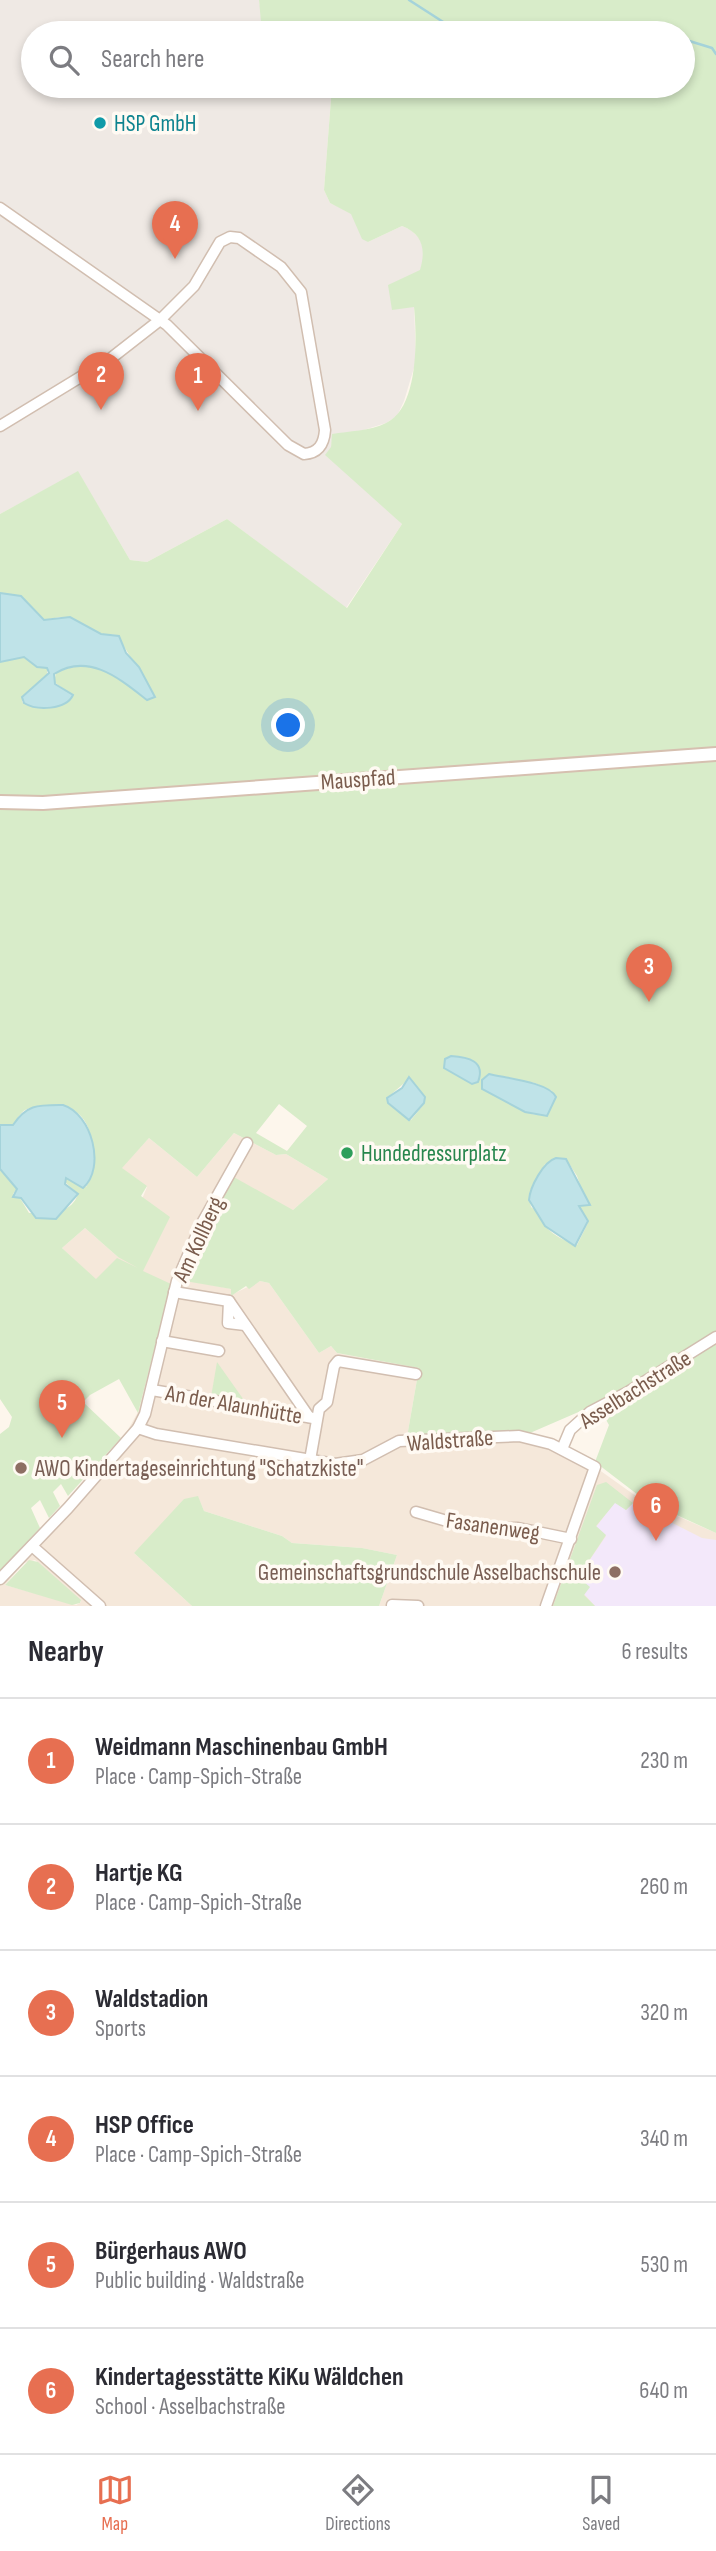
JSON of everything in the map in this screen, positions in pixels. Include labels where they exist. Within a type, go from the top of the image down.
[{"type":"street","points":[[0,208],[160,320],[288,445],[304,454],[320,447],[325,430],[305,305],[295,283],[281,267],[239,239],[225,239],[216,248],[194,286],[160,320],[110,359],[0,426]]},
{"type":"street","name":"Mauspfad","points":[[0,802],[57,802],[716,754]]},
{"type":"street","name":"Am Kollberg","points":[[138,1428],[152,1390],[174,1292],[201,1225],[247,1143]]},
{"type":"street","points":[[174,1292],[229,1301],[228,1322],[245,1325],[313,1418]]},
{"type":"street","name":"Asselbachstraße","points":[[562,1449],[570,1430],[590,1412],[716,1337]]},
{"type":"street","points":[[162,1341],[219,1350]]},
{"type":"street","points":[[310,1460],[313,1418],[327,1402],[334,1366],[338,1361],[416,1374]]},
{"type":"street","name":"An der Alaunhütte","points":[[152,1390],[313,1418]]},
{"type":"street","points":[[0,1579],[138,1428]]},
{"type":"street","name":"Waldstraße","points":[[138,1428],[310,1460],[351,1463],[372,1457],[399,1441],[519,1436],[562,1449],[595,1467]]},
{"type":"street","name":"Asselbachstraße","points":[[546,1606],[595,1467]]},
{"type":"street","name":"Fasanenweg","points":[[416,1512],[471,1528],[518,1528],[571,1538]]},
{"type":"street","points":[[32,1546],[100,1606]]},
{"type":"street","points":[[392,1605],[418,1606]]},
{"type":"shaded area","points":[[0,0],[259,0],[262,21],[21,21],[21,98],[331,98],[324,190],[330,203],[351,213],[368,242],[402,226],[420,239],[425,254],[414,306],[416,361],[397,416],[386,423],[332,440],[331,447],[402,524],[346,608],[227,519],[147,562],[130,560],[78,472],[0,514]]},
{"type":"shaded area","points":[[234,1133],[276,1155],[286,1154],[328,1179],[293,1210],[220,1198],[185,1280],[232,1289],[231,1295],[260,1281],[269,1283],[319,1353],[331,1346],[337,1353],[419,1368],[407,1437],[528,1434],[557,1440],[643,1501],[716,1533],[716,1606],[379,1606],[397,1555],[362,1548],[292,1543],[282,1536],[204,1511],[198,1497],[134,1553],[192,1606],[0,1606],[0,1573],[72,1499],[125,1435],[138,1412],[171,1284],[96,1280],[62,1248],[85,1228],[118,1257],[147,1187],[121,1168],[149,1138],[197,1177]],"holes":[[[35,1560],[81,1601],[76,1605],[5,1585],[24,1563]]]},
{"type":"shaded area","name":"Gemeinschaftsgrundschule Asselbachschule","points":[[615,1502],[626,1510],[633,1503],[702,1538],[716,1540],[716,1606],[595,1606],[584,1594],[578,1577],[606,1536],[596,1527]]},
{"type":"green space","points":[[259,0],[716,0],[716,1533],[646,1501],[595,1462],[609,1425],[597,1404],[530,1433],[407,1437],[419,1368],[337,1353],[331,1346],[319,1353],[269,1283],[260,1281],[231,1296],[231,1289],[185,1281],[232,1176],[293,1210],[328,1179],[286,1154],[276,1155],[234,1133],[197,1177],[149,1138],[122,1168],[147,1186],[141,1196],[170,1217],[143,1271],[171,1284],[138,1413],[119,1379],[90,1395],[83,1402],[121,1438],[68,1496],[61,1484],[53,1492],[60,1506],[49,1518],[40,1500],[31,1508],[40,1528],[0,1571],[0,1434],[9,1427],[12,1417],[0,1399],[0,1169],[17,1188],[13,1194],[20,1198],[29,1213],[51,1213],[70,1206],[75,1201],[78,1194],[64,1181],[68,1178],[86,1187],[90,1177],[92,1143],[90,1132],[80,1115],[61,1107],[30,1108],[21,1114],[13,1125],[0,1125],[0,662],[24,657],[37,667],[47,668],[47,677],[22,697],[22,702],[29,706],[71,694],[54,682],[56,673],[82,667],[94,668],[115,677],[147,700],[155,697],[117,635],[101,634],[60,617],[44,620],[21,596],[0,593],[0,514],[78,471],[130,560],[147,562],[227,519],[347,608],[402,524],[325,455],[331,447],[332,434],[380,426],[397,415],[405,403],[414,371],[414,307],[392,310],[388,285],[420,270],[423,256],[419,238],[402,226],[368,242],[362,239],[351,214],[330,203],[324,190],[331,98],[695,98],[695,21],[261,21]],"holes":[[[458,1056],[477,1063],[472,1084],[444,1067]],[[489,1074],[535,1083],[552,1091],[547,1116],[531,1114],[482,1089],[482,1080]],[[410,1078],[425,1097],[424,1104],[411,1120],[388,1103],[387,1098]],[[279,1104],[307,1126],[287,1151],[256,1133]],[[566,1159],[577,1176],[585,1199],[579,1207],[588,1223],[577,1245],[548,1230],[531,1207],[529,1196],[545,1164]],[[85,1228],[118,1257],[138,1268],[117,1258],[96,1279],[62,1248]]]},
{"type":"green space","points":[[217,1362],[246,1403],[211,1397]]},
{"type":"green space","points":[[606,1482],[633,1503],[626,1510],[615,1503],[596,1526],[606,1535],[578,1577],[590,1587],[584,1595],[595,1606],[553,1606],[597,1485]]},
{"type":"green space","points":[[198,1496],[204,1511],[282,1536],[292,1543],[362,1548],[397,1555],[379,1606],[192,1606],[134,1553],[184,1499]]},
{"type":"green space","points":[[29,1560],[38,1562],[81,1600],[80,1603],[72,1605],[5,1585]]},
{"type":"water","points":[[0,593],[21,596],[44,620],[70,617],[101,634],[119,636],[126,653],[139,667],[155,697],[147,700],[104,671],[80,666],[54,674],[55,684],[73,695],[64,704],[43,708],[24,703],[22,697],[49,673],[47,668],[37,667],[24,657],[0,662]]},
{"type":"water","points":[[451,1056],[474,1062],[480,1069],[478,1082],[472,1084],[444,1068],[445,1059]]},
{"type":"water","points":[[489,1074],[536,1084],[552,1092],[556,1097],[547,1116],[525,1112],[482,1089],[482,1080]]},
{"type":"water","points":[[409,1077],[425,1097],[424,1103],[409,1120],[388,1103],[387,1098],[402,1088]]},
{"type":"water","points":[[63,1105],[82,1119],[88,1130],[94,1168],[83,1188],[66,1178],[65,1184],[78,1194],[56,1219],[36,1218],[21,1198],[13,1197],[17,1189],[0,1169],[0,1125],[13,1125],[23,1113],[34,1107]]},
{"type":"water","points":[[556,1158],[566,1159],[590,1205],[579,1206],[588,1221],[575,1246],[545,1226],[529,1200],[538,1176],[546,1164]]},
{"type":"waterway","points":[[409,0],[442,21]]},
{"type":"waterway","points":[[695,43],[712,48],[716,54]]},
{"type":"place","name":"HSP GmbH","points":[[100,123]]},
{"type":"place","name":"HSP Office","points":[[175,259]]},
{"type":"place","name":"Hartje KG","points":[[101,410]]},
{"type":"place","name":"Weidmann Maschinenbau GmbH","points":[[198,411]]},
{"type":"place","name":"Waldstadion","points":[[649,1002]]},
{"type":"place","name":"Hundedressurplatz","points":[[347,1153]]},
{"type":"place","name":"Bürgerhaus AWO","points":[[62,1438]]},
{"type":"place","name":"AWO Kindertageseinrichtung \"Schatzkiste\"","points":[[21,1468]]},
{"type":"place","name":"Kindertagesstätte KiKu Wäldchen","points":[[656,1541]]},
{"type":"place","name":"Gemeinschaftsgrundschule Asselbachschule","points":[[615,1572]]}]
